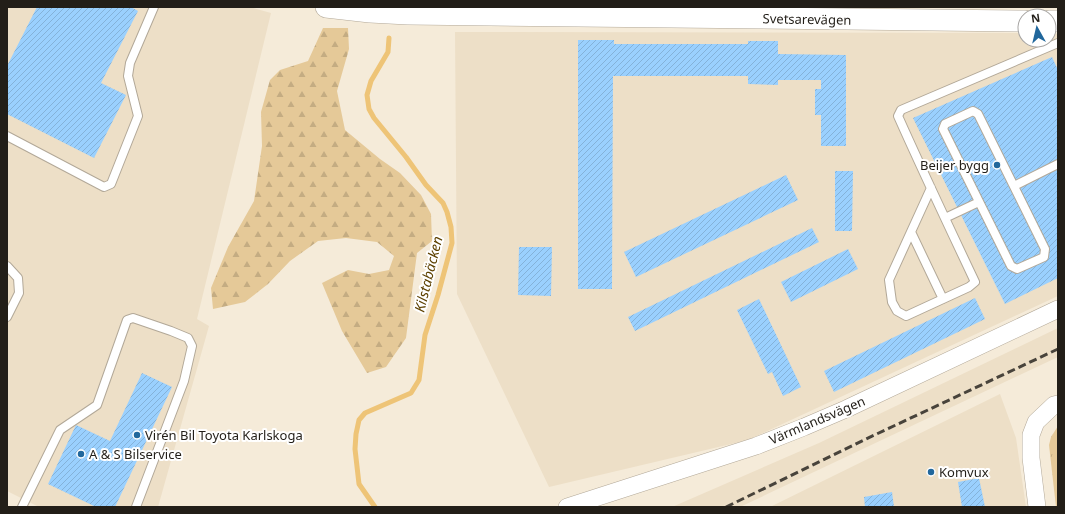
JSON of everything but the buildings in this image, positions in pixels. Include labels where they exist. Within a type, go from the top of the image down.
[{"type":"street","name":"Svetsarevägen","points":[[326,7],[370,12],[408,14],[1017,20]]},
{"type":"street","name":"Värmlandsvägen","points":[[567,507],[756,446],[804,427],[853,406],[1058,308]]},
{"type":"street","points":[[1037,507],[1031,458],[1031,435],[1036,422],[1054,405],[1058,404]]},
{"type":"lane","points":[[7,136],[104,187],[111,184],[138,116],[128,76],[130,63],[154,7]]},
{"type":"lane","points":[[931,188],[890,280],[892,302],[897,311],[906,316],[969,287],[975,282],[898,116],[901,110],[1058,43]]},
{"type":"lane","points":[[973,111],[978,114],[1014,186],[1045,249],[1044,256],[1017,269],[1010,266],[943,129],[945,124],[973,111]]},
{"type":"lane","points":[[1014,186],[1058,164]]},
{"type":"lane","points":[[945,218],[979,202]]},
{"type":"lane","points":[[911,232],[943,299]]},
{"type":"lane","points":[[7,266],[18,278],[19,293],[7,318]]},
{"type":"lane","points":[[22,507],[60,430],[98,405],[127,320],[133,318],[188,338],[192,346],[184,381],[136,507]]},
{"type":"shaded area","points":[[7,7],[250,7],[271,13],[197,319],[209,326],[158,507],[39,507],[7,491]]},
{"type":"shaded area","points":[[455,32],[1017,33],[1017,48],[1057,48],[1058,34],[1058,296],[748,440],[549,487],[457,294]]},
{"type":"shaded area","points":[[1058,328],[1058,357],[740,507],[672,507],[819,443]]},
{"type":"shaded area","name":"Komvux","points":[[1000,394],[1016,438],[1026,507],[770,507]]},
{"type":"green space","points":[[323,28],[348,28],[349,49],[337,91],[345,130],[380,159],[400,173],[421,195],[431,214],[432,241],[417,253],[406,338],[386,367],[367,373],[342,331],[322,283],[348,270],[369,274],[389,270],[394,256],[377,242],[346,238],[318,241],[290,261],[268,284],[245,302],[213,309],[211,288],[228,247],[254,201],[262,146],[261,112],[270,80],[280,70],[308,61]]},
{"type":"green space","points":[[1058,426],[1058,507],[1056,507],[1049,445],[1051,437]]},
{"type":"waterway","name":"Kilstabäcken","points":[[375,507],[359,484],[355,449],[359,420],[365,413],[411,393],[419,380],[425,335],[438,295],[452,243],[451,227],[443,203],[426,185],[406,157],[374,118],[369,109],[367,95],[371,81],[388,52],[389,38]]},
{"type":"railway","points":[[726,507],[866,439],[1058,349]]},
{"type":"place","name":"Beijer bygg","points":[[997,165]]},
{"type":"place","name":"Virén Bil Toyota Karlskoga","points":[[137,435]]},
{"type":"place","name":"A & S Bilservice","points":[[81,454]]},
{"type":"place","name":"Komvux","points":[[931,472]]}]
